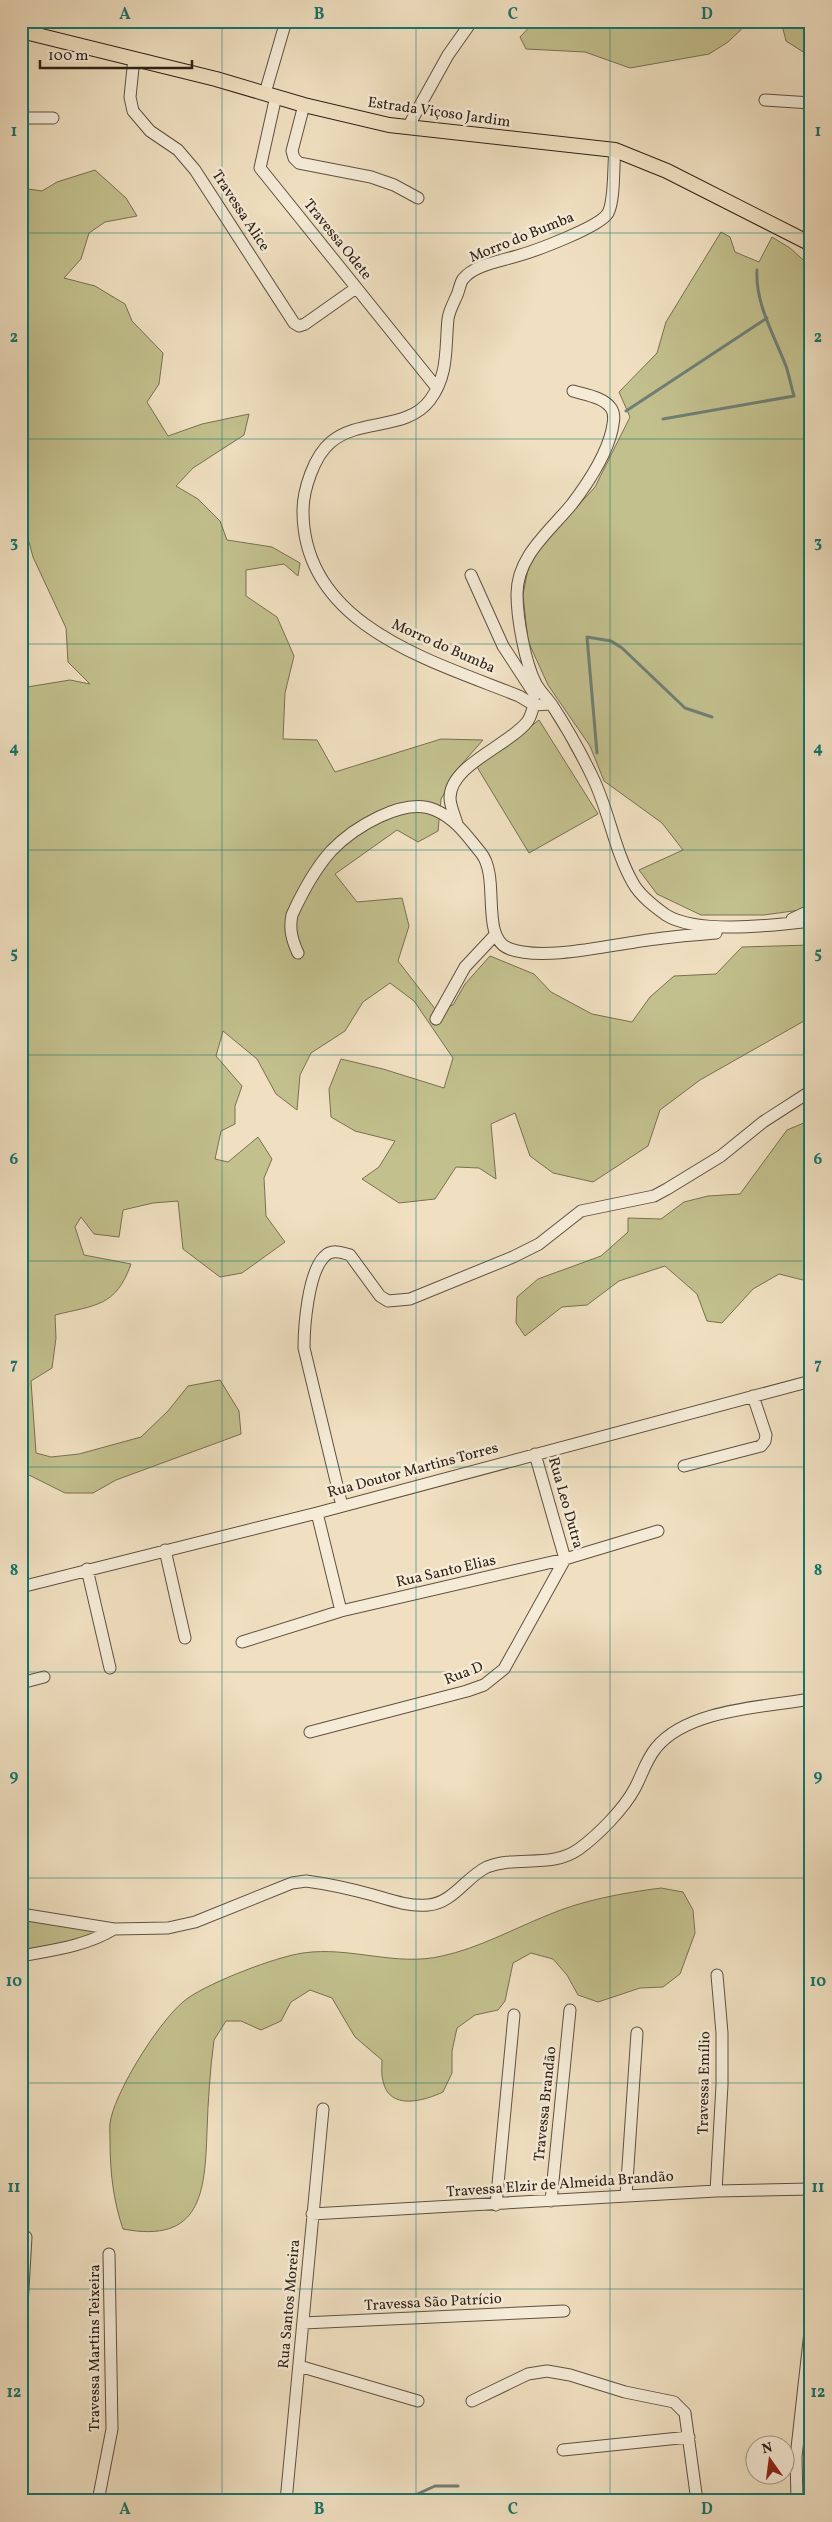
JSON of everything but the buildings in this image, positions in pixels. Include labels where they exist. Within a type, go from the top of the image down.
[{"type":"main road","name":"Estrada Viçoso Jardim","points":[[21,30],[134,58],[304,105],[408,127],[615,150],[667,171],[811,244]]},
{"type":"street","points":[[270,95],[286,21]]},
{"type":"street","points":[[408,127],[448,55],[472,21]]},
{"type":"street","name":"Travessa Alice","points":[[134,58],[130,97],[133,111],[150,131],[178,150],[195,170],[294,323],[299,326],[305,324],[356,288]]},
{"type":"street","name":"Travessa Odete","points":[[270,95],[260,168],[436,388]]},
{"type":"street","points":[[765,100],[811,103]]},
{"type":"street","points":[[304,105],[292,152],[294,158],[299,163],[371,177],[394,185],[418,198]]},
{"type":"street","points":[[21,118],[53,118]]},
{"type":"street","name":"Morro do Bumba","points":[[542,704],[397,645],[370,630],[345,608],[324,584],[308,552],[303,535],[303,504],[320,454],[330,442],[343,434],[408,417],[421,410],[436,388],[448,351],[448,318],[463,279],[486,265],[532,252],[603,220],[610,206],[615,150]]},
{"type":"street","points":[[542,704],[526,654],[520,622],[516,593],[520,572],[534,548],[587,482],[609,443],[614,417],[612,409],[607,404],[573,391]]},
{"type":"street","points":[[471,575],[503,646],[592,776],[634,885],[651,904],[668,916],[716,927],[811,921]]},
{"type":"street","points":[[542,704],[518,731],[467,768],[453,785],[450,799],[458,824],[489,867],[492,885],[490,904],[495,934],[502,944],[510,949],[558,952],[716,933],[716,927]]},
{"type":"street","points":[[298,953],[292,939],[290,924],[292,915],[320,864],[338,846],[372,822],[405,806],[417,805],[433,809],[458,824]]},
{"type":"street","points":[[777,924],[811,910]]},
{"type":"street","points":[[436,1019],[465,967],[495,934]]},
{"type":"street","points":[[342,1506],[304,1348],[305,1329],[313,1280],[324,1257],[331,1252],[350,1255],[380,1296],[388,1300],[410,1299],[514,1258],[539,1244],[582,1211],[654,1196],[667,1190],[721,1156],[763,1122],[811,1091]]},
{"type":"street","name":"Rua Doutor Martins Torres","points":[[21,1587],[317,1513],[811,1381]]},
{"type":"street","points":[[684,1466],[761,1446],[765,1441],[766,1435],[753,1396]]},
{"type":"street","name":"Rua Leo Dutra","points":[[536,1454],[565,1560]]},
{"type":"street","points":[[317,1513],[341,1611]]},
{"type":"street","name":"Rua Santo Elias","points":[[242,1642],[341,1611],[565,1560],[658,1531]]},
{"type":"street","points":[[165,1550],[185,1638]]},
{"type":"street","name":"Rua D","points":[[310,1732],[467,1691],[490,1682],[504,1669],[565,1560]]},
{"type":"street","points":[[87,1570],[110,1668]]},
{"type":"street","points":[[21,1683],[44,1677]]},
{"type":"street","points":[[21,1914],[114,1929],[160,1929],[183,1925],[274,1890],[306,1881],[410,1904],[436,1904],[448,1898],[485,1868],[505,1863],[544,1862],[578,1849],[620,1810],[635,1788],[658,1745],[688,1726],[724,1713],[811,1698]]},
{"type":"street","points":[[21,1956],[99,1938],[114,1929]]},
{"type":"street","name":"Travessa Emílio","points":[[716,2191],[722,2085],[722,2034],[717,1975]]},
{"type":"street","name":"Travessa Brandão","points":[[551,2202],[570,2010]]},
{"type":"street","points":[[496,2205],[514,2015]]},
{"type":"street","points":[[626,2196],[637,2032]]},
{"type":"street","name":"Rua Santos Moreira","points":[[286,2501],[323,2109]]},
{"type":"street","name":"Travessa Elzir de Almeida Brandão","points":[[312,2214],[551,2202],[716,2191],[811,2189]]},
{"type":"street","points":[[21,2323],[26,2237]]},
{"type":"street","name":"Travessa Martins Teixeira","points":[[98,2501],[112,2428],[109,2254]]},
{"type":"street","name":"Travessa São Patrício","points":[[303,2324],[564,2311]]},
{"type":"street","points":[[797,2501],[796,2466],[806,2401],[811,2323]]},
{"type":"street","points":[[300,2366],[418,2400]]},
{"type":"street","points":[[472,2401],[528,2374],[555,2371],[625,2392],[674,2402],[682,2409],[686,2419],[697,2501]]},
{"type":"street","points":[[563,2450],[689,2437]]},
{"type":"shaded area","points":[[535,21],[750,21],[728,42],[709,54],[630,68],[585,52],[526,49],[520,37]]},
{"type":"shaded area","points":[[781,21],[811,21],[811,53],[808,55],[786,41]]},
{"type":"shaded area","points":[[95,170],[126,198],[137,216],[105,222],[89,233],[81,259],[64,278],[95,286],[125,304],[132,321],[163,353],[159,384],[147,402],[168,436],[202,424],[249,414],[244,435],[193,468],[176,486],[198,499],[220,521],[227,540],[272,547],[300,563],[298,576],[284,564],[246,570],[246,596],[277,617],[294,656],[285,693],[283,739],[317,740],[335,772],[441,739],[483,740],[460,766],[441,799],[438,831],[418,842],[397,830],[335,874],[357,902],[402,898],[409,926],[398,961],[436,1010],[453,1005],[465,984],[490,956],[534,974],[551,992],[592,1014],[632,1022],[650,997],[674,976],[716,974],[742,947],[811,945],[811,1017],[700,1080],[660,1110],[648,1146],[593,1182],[553,1173],[530,1156],[515,1113],[491,1124],[496,1179],[479,1168],[456,1167],[435,1199],[399,1203],[362,1179],[379,1167],[395,1141],[355,1131],[331,1117],[329,1089],[341,1059],[383,1069],[444,1088],[453,1058],[414,1001],[390,983],[363,1002],[345,1031],[311,1053],[300,1075],[297,1110],[276,1094],[257,1059],[223,1031],[216,1056],[242,1086],[235,1106],[235,1124],[221,1131],[215,1159],[228,1162],[258,1137],[272,1159],[264,1178],[266,1216],[285,1242],[242,1273],[220,1277],[183,1249],[178,1201],[153,1203],[123,1210],[119,1237],[94,1234],[81,1217],[75,1227],[84,1255],[131,1264],[125,1278],[111,1296],[93,1306],[55,1315],[56,1338],[52,1368],[31,1381],[36,1453],[51,1457],[79,1454],[141,1437],[168,1411],[188,1386],[220,1380],[239,1411],[241,1434],[116,1480],[93,1493],[65,1493],[21,1471],[21,688],[70,680],[90,684],[68,662],[66,628],[33,557],[24,524],[21,496],[21,188],[42,191],[57,182]]},
{"type":"shaded area","points":[[721,232],[730,237],[735,252],[759,262],[772,237],[790,248],[811,267],[811,904],[800,910],[764,915],[701,915],[657,894],[639,870],[683,850],[662,823],[604,781],[590,746],[548,685],[528,641],[523,595],[530,558],[595,487],[630,417],[619,392],[657,353],[666,322]]},
{"type":"shaded area","points":[[539,720],[598,814],[529,853],[477,767]]},
{"type":"shaded area","points":[[811,1120],[811,1282],[779,1274],[753,1289],[722,1323],[707,1321],[697,1294],[665,1266],[619,1281],[587,1305],[562,1307],[525,1336],[516,1323],[517,1297],[538,1279],[601,1256],[628,1232],[628,1218],[661,1219],[684,1202],[708,1196],[740,1194],[787,1130]]},
{"type":"shaded area","points":[[661,1888],[683,1892],[693,1910],[695,1933],[680,1974],[663,1987],[640,1988],[598,2002],[578,1995],[567,1975],[553,1959],[531,1953],[513,1963],[505,2001],[498,2010],[475,2015],[457,2028],[452,2051],[452,2073],[443,2092],[426,2098],[408,2101],[392,2097],[383,2081],[382,2060],[355,2037],[332,1998],[310,1990],[291,2002],[281,2021],[261,2030],[241,2021],[226,2021],[214,2040],[209,2086],[204,2175],[194,2209],[183,2221],[169,2229],[149,2232],[123,2229],[114,2196],[111,2174],[111,2118],[122,2089],[142,2053],[166,2020],[188,1998],[227,1978],[291,1955],[338,1952],[407,1959],[425,1959],[442,1956],[483,1943],[575,1905]]},
{"type":"shaded area","points":[[21,1914],[114,1929],[21,1956]]},
{"type":"waterway","points":[[663,419],[794,396],[786,366],[762,307],[757,282],[757,270]]},
{"type":"waterway","points":[[626,411],[767,318]]},
{"type":"waterway","points":[[597,753],[587,637],[611,641],[622,648],[685,708],[712,717]]},
{"type":"waterway","points":[[402,2501],[435,2486],[458,2486]]}]
